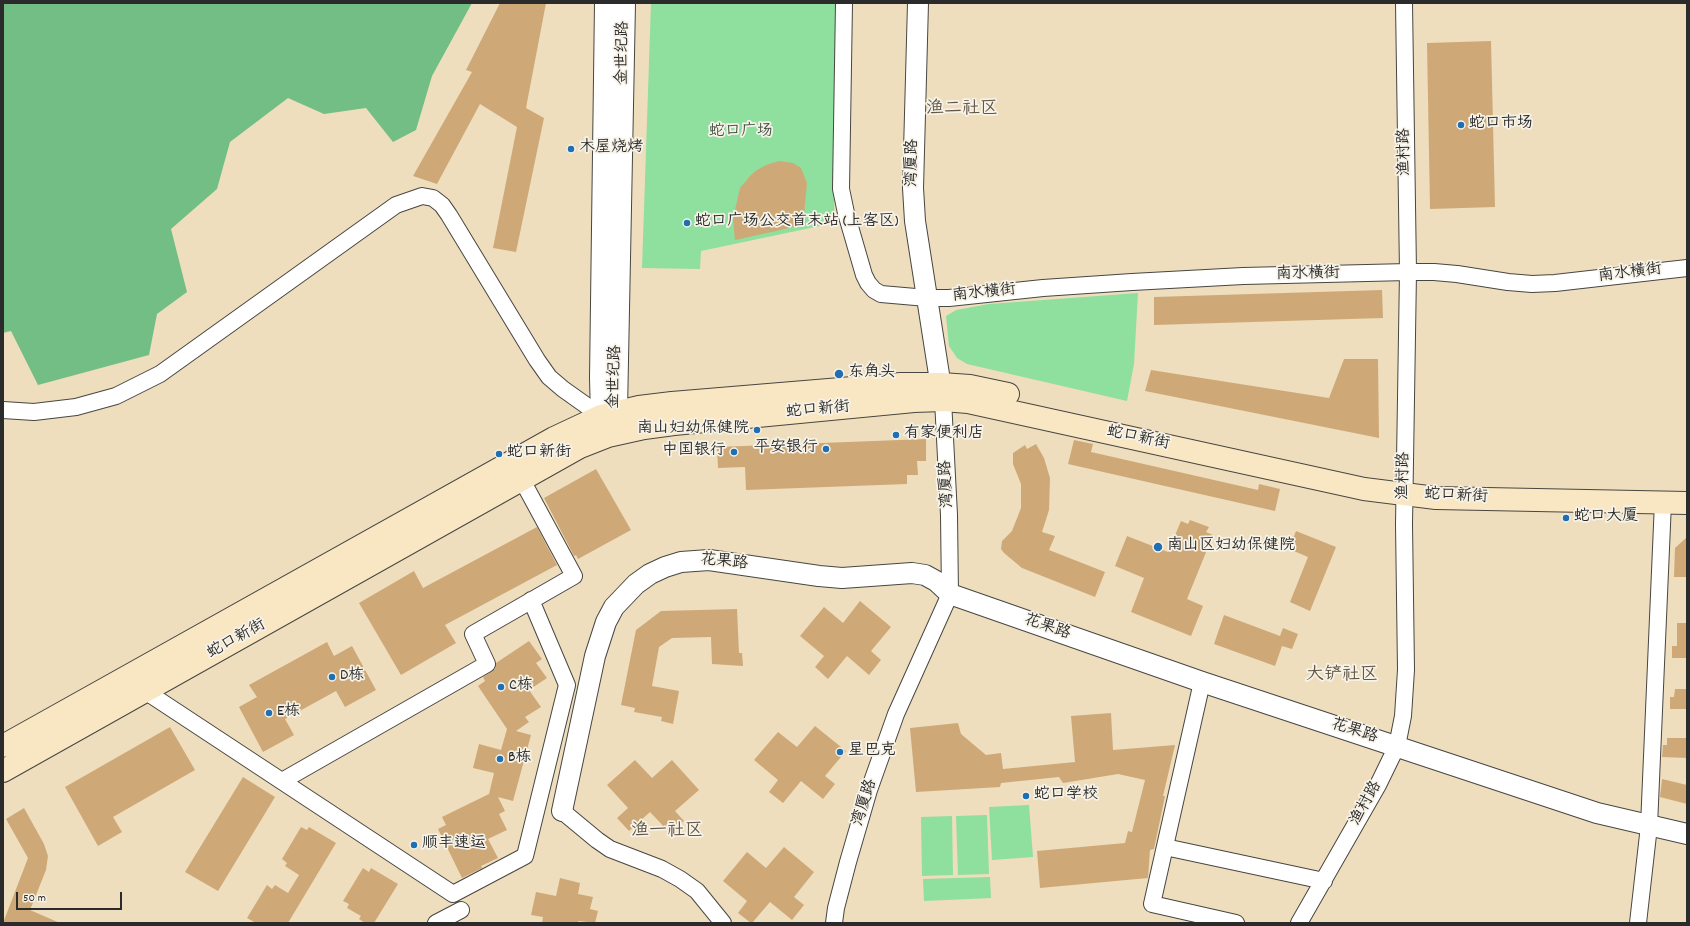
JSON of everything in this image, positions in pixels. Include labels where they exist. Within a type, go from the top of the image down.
[{"type":"main road","name":"蛇口新街","points":[[3,746],[554,438],[609,414],[672,403],[915,383],[942,392]]},
{"type":"main road","name":"蛇口新街","points":[[3,770],[580,447],[608,436],[644,428],[914,401],[942,392],[982,388],[1367,476],[1436,498],[1687,503]]},
{"type":"main road","name":"蛇口新街","points":[[1404,487],[1438,485],[1687,489]]},
{"type":"street","name":"金世纪路","points":[[605,3],[609,414]]},
{"type":"street","name":"金世纪路","points":[[608,436],[625,3]]},
{"type":"street","name":"南水横街","points":[[844,3],[841,190],[846,213],[864,274],[868,283],[874,290],[881,294],[891,296],[949,298],[1043,288],[1132,282],[1243,276],[1408,272],[1457,274],[1532,284],[1555,283],[1687,268]]},
{"type":"street","name":"湾厦路","points":[[834,923],[836,908],[869,790],[896,714],[950,594],[950,515],[942,392],[916,221],[913,188],[918,3]]},
{"type":"street","name":"渔村路","points":[[1299,923],[1378,785],[1397,746],[1403,716],[1406,670],[1404,487],[1408,272],[1404,3]]},
{"type":"street","points":[[3,410],[34,412],[76,407],[116,396],[160,374],[396,205],[422,196],[433,198],[442,205],[537,360],[549,377],[563,389],[609,414]]},
{"type":"street","points":[[282,781],[487,664],[473,634],[574,576],[522,480]]},
{"type":"street","points":[[1638,923],[1649,826],[1663,502]]},
{"type":"street","name":"花果路","points":[[562,811],[595,656],[606,622],[614,607],[624,595],[650,574],[681,562],[709,560],[842,578],[893,574],[925,575],[936,581],[950,594],[1202,682],[1597,813],[1687,834]]},
{"type":"street","points":[[146,691],[453,894],[525,856],[567,685],[531,600]]},
{"type":"street","points":[[1202,682],[1152,904],[1236,923]]},
{"type":"street","points":[[562,811],[610,849],[662,869],[680,879],[697,891],[711,906],[723,923]]},
{"type":"street","points":[[1165,847],[1324,881]]},
{"type":"street","points":[[436,923],[461,910]]},
{"type":"green space","points":[[3,3],[472,3],[432,76],[416,130],[393,142],[366,108],[324,114],[288,98],[230,142],[217,189],[171,229],[187,292],[157,314],[149,355],[38,385],[11,331],[3,333]]},
{"type":"green space","name":"蛇口广场","points":[[651,3],[838,3],[834,223],[701,251],[700,269],[642,268]]},
{"type":"green space","points":[[1138,293],[1134,364],[1127,401],[967,364],[957,358],[949,346],[946,316],[956,310],[989,304]]},
{"type":"green space","points":[[1029,805],[1033,857],[992,860],[989,807]]},
{"type":"green space","points":[[987,815],[989,874],[958,875],[956,816]]},
{"type":"green space","points":[[952,816],[953,875],[922,876],[921,817]]},
{"type":"green space","points":[[990,877],[991,898],[924,901],[923,879]]},
{"type":"building","points":[[500,3],[546,3],[526,108],[544,118],[516,252],[493,248],[517,127],[480,104],[437,184],[413,176],[472,72],[466,70]]},
{"type":"building","name":"蛇口市场","points":[[1491,41],[1495,207],[1430,209],[1427,43]]},
{"type":"building","points":[[779,161],[793,163],[801,168],[807,183],[803,225],[735,240],[733,219],[740,188],[757,170],[766,165]]},
{"type":"building","points":[[1382,290],[1383,318],[1154,325],[1154,297]]},
{"type":"building","points":[[1344,359],[1378,359],[1379,438],[1145,391],[1151,370],[1329,398]]},
{"type":"building","points":[[926,439],[926,461],[917,461],[918,475],[907,475],[907,484],[746,490],[745,467],[718,468],[717,447]]},
{"type":"building","points":[[1074,440],[1093,444],[1091,452],[1258,490],[1259,484],[1280,489],[1275,511],[1068,464]]},
{"type":"building","points":[[1036,444],[1044,458],[1050,478],[1049,510],[1042,532],[1055,536],[1049,550],[1105,572],[1095,597],[1022,568],[1001,549],[1002,541],[1012,531],[1021,508],[1021,484],[1013,464],[1013,453],[1025,445],[1027,449]]},
{"type":"building","points":[[596,469],[631,530],[578,559],[576,555],[574,556],[544,498]]},
{"type":"building","points":[[1190,520],[1209,527],[1206,532],[1213,535],[1187,599],[1203,606],[1191,636],[1131,612],[1144,578],[1115,566],[1127,536],[1168,552],[1181,521],[1188,524]]},
{"type":"building","points":[[537,527],[557,565],[445,625],[456,643],[401,675],[359,603],[414,571],[423,588]]},
{"type":"building","points":[[1296,531],[1336,547],[1310,611],[1290,602],[1308,557],[1289,549]]},
{"type":"building","points":[[1687,537],[1687,577],[1674,577],[1675,548]]},
{"type":"building","points":[[860,601],[891,627],[871,651],[881,660],[869,675],[847,656],[828,679],[815,667],[824,656],[800,636],[824,607],[843,623]]},
{"type":"building","points":[[737,609],[739,653],[742,653],[743,666],[712,664],[711,637],[672,638],[659,647],[652,686],[679,691],[673,724],[661,721],[662,717],[634,712],[635,708],[621,705],[636,630],[661,611]]},
{"type":"building","points":[[1224,615],[1280,636],[1283,628],[1298,634],[1292,649],[1282,646],[1275,666],[1214,644]]},
{"type":"building","points":[[1677,623],[1687,623],[1687,658],[1672,658],[1672,646],[1677,646]]},
{"type":"building","points":[[529,641],[542,659],[536,663],[547,678],[529,690],[541,707],[525,717],[529,722],[516,731],[531,735],[513,801],[498,797],[505,811],[499,814],[507,830],[488,839],[498,858],[481,866],[482,868],[462,878],[438,829],[446,825],[442,817],[489,794],[494,773],[473,768],[479,744],[501,750],[507,729],[478,686],[485,681],[483,677],[495,669],[496,663]]},
{"type":"building","points":[[327,642],[334,656],[352,646],[376,690],[345,707],[336,691],[285,719],[294,735],[263,752],[239,707],[257,697],[249,685]]},
{"type":"building","points":[[1675,689],[1687,689],[1687,709],[1670,709],[1670,697],[1674,697]]},
{"type":"building","points":[[1111,713],[1113,750],[1175,745],[1163,796],[1165,796],[1154,849],[1150,850],[1148,878],[1040,888],[1037,851],[1125,843],[1128,831],[1132,832],[1145,780],[1118,774],[1063,783],[1059,777],[1001,783],[1000,787],[916,792],[910,728],[958,723],[961,734],[986,755],[1001,753],[1003,769],[1075,762],[1071,716]]},
{"type":"building","points":[[815,726],[846,751],[825,776],[835,784],[823,799],[801,781],[783,803],[769,792],[778,780],[754,760],[778,732],[797,747]]},
{"type":"building","points":[[170,727],[195,770],[113,817],[122,832],[98,846],[65,787]]},
{"type":"building","points":[[1667,738],[1687,738],[1687,758],[1662,757],[1663,745],[1667,745]]},
{"type":"building","points":[[635,760],[652,778],[672,760],[699,790],[675,811],[684,821],[670,833],[650,812],[629,831],[617,818],[628,808],[607,785]]},
{"type":"building","points":[[243,777],[275,797],[218,891],[185,872]]},
{"type":"building","points":[[1662,779],[1687,785],[1687,804],[1660,797]]},
{"type":"building","points":[[24,808],[44,844],[48,856],[46,870],[30,910],[60,923],[3,923],[28,858],[6,819]]},
{"type":"building","points":[[301,827],[307,830],[309,827],[336,843],[288,923],[256,923],[247,918],[267,885],[272,889],[275,885],[288,893],[299,875],[285,866],[287,863],[282,859]]},
{"type":"building","points":[[784,847],[814,872],[794,897],[804,905],[792,920],[770,902],[751,923],[738,913],[747,901],[723,881],[747,852],[766,868]]},
{"type":"building","points":[[363,868],[369,872],[371,868],[398,884],[374,923],[365,923],[359,919],[361,916],[347,908],[349,904],[343,901]]},
{"type":"building","points":[[560,878],[580,883],[578,894],[593,897],[590,909],[598,911],[595,923],[579,921],[576,923],[542,923],[543,917],[531,915],[536,892],[556,896]]},
{"type":"place","name":"蛇口市场","points":[[1461,125]]},
{"type":"place","name":"木屋烧烤","points":[[571,149]]},
{"type":"place","name":"蛇口广场公交首末站 (上客区)","points":[[687,223]]},
{"type":"place","name":"东角头","points":[[839,374]]},
{"type":"place","name":"南山妇幼保健院","points":[[757,430]]},
{"type":"place","name":"有家便利店","points":[[896,435]]},
{"type":"place","name":"平安银行","points":[[826,449]]},
{"type":"place","name":"中国银行","points":[[734,452]]},
{"type":"place","name":"蛇口新街","points":[[499,454]]},
{"type":"place","name":"蛇口大厦","points":[[1566,518]]},
{"type":"place","name":"南山区妇幼保健院","points":[[1158,547]]},
{"type":"place","name":"D栋","points":[[332,677]]},
{"type":"place","name":"C栋","points":[[501,687]]},
{"type":"place","name":"E栋","points":[[269,713]]},
{"type":"place","name":"星巴克","points":[[840,752]]},
{"type":"place","name":"B栋","points":[[500,759]]},
{"type":"place","name":"蛇口学校","points":[[1026,796]]},
{"type":"place","name":"顺丰速运","points":[[414,845]]},
{"type":"district","name":"渔二社区","points":[[962,111]]},
{"type":"district","name":"大铲社区","points":[[1342,677]]},
{"type":"district","name":"渔一社区","points":[[667,833]]}]
